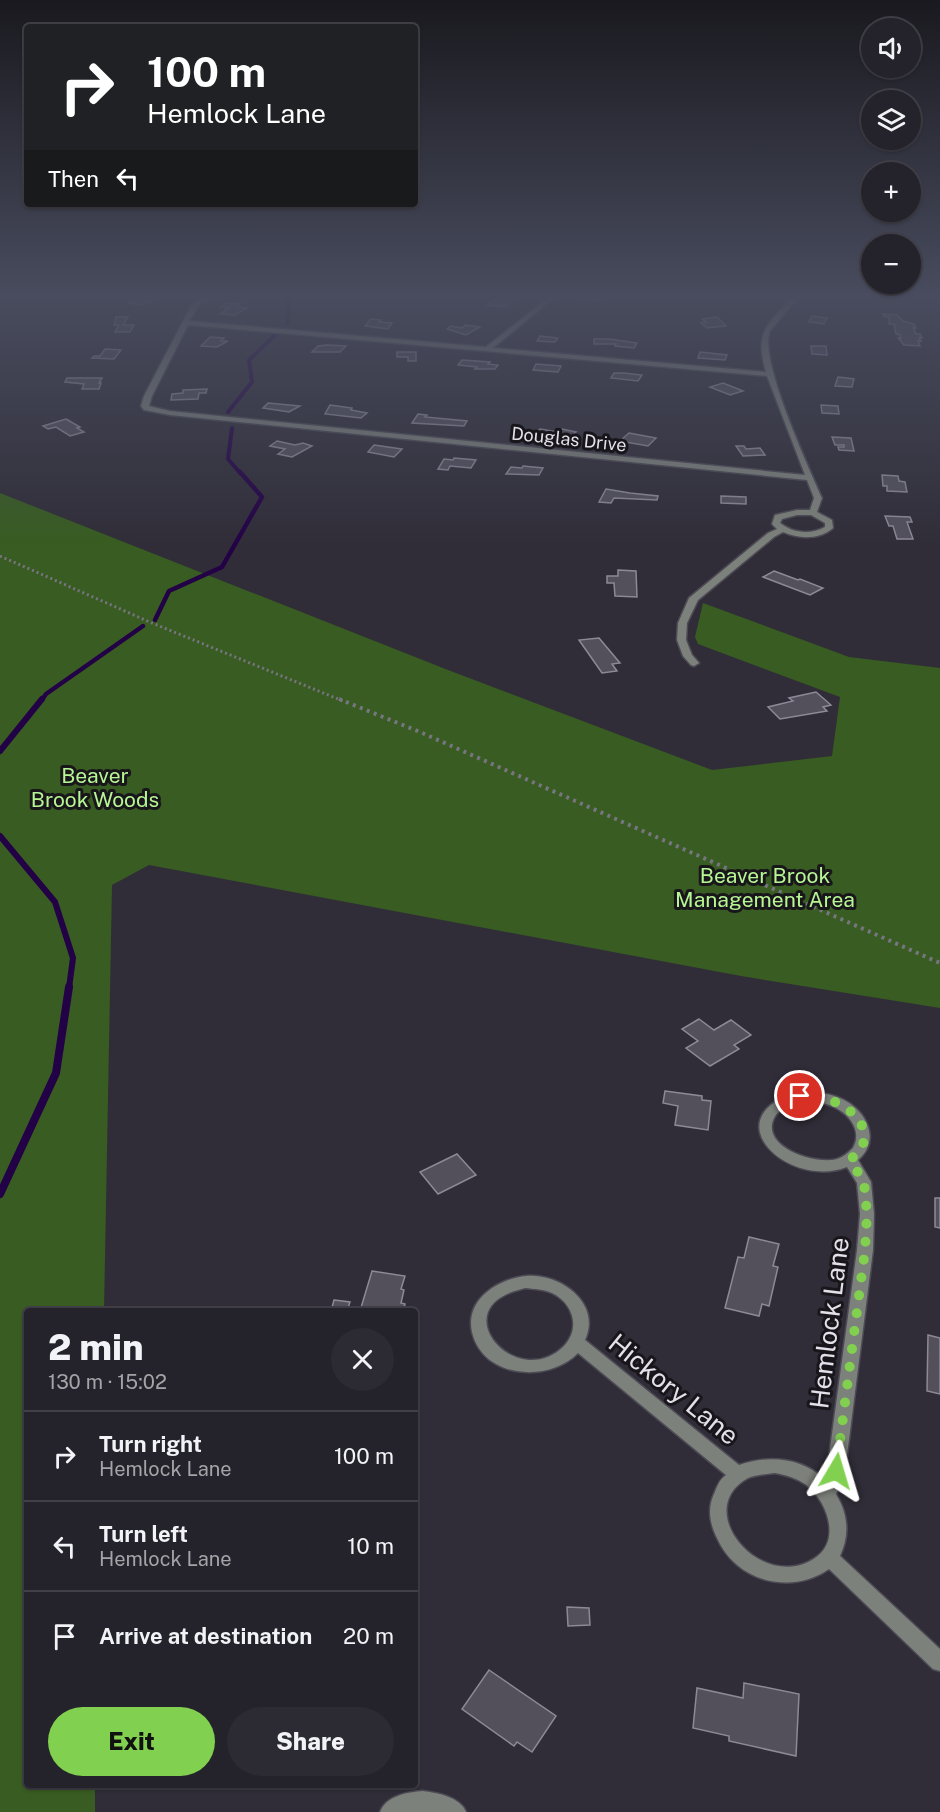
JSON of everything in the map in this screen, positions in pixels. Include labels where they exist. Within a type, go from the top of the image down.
[{"type":"street","name":"Douglas Drive","points":[[157,379],[145,405],[147,408],[170,413],[810,478]]},
{"type":"street","points":[[772,379],[818,498],[813,513]]},
{"type":"street","points":[[797,512],[813,513],[826,519],[829,528],[811,534],[793,533],[783,529],[776,520],[783,514],[797,512]]},
{"type":"street","points":[[694,663],[685,654],[681,645],[685,619],[694,598],[771,535],[783,529]]},
{"type":"street","points":[[800,1096],[821,1097],[842,1105],[857,1117],[865,1133],[862,1148],[850,1160],[830,1166],[807,1165],[786,1157],[771,1143],[765,1127],[768,1113],[781,1101],[800,1096]]},
{"type":"street","name":"Hemlock Lane","points":[[827,1494],[836,1471],[865,1250],[867,1214],[864,1182],[850,1160]]},
{"type":"street","name":"Hickory Lane","points":[[525,1282],[550,1286],[568,1296],[579,1311],[582,1324],[578,1343],[568,1354],[553,1362],[535,1366],[520,1365],[507,1361],[489,1348],[479,1329],[479,1317],[483,1306],[499,1289],[525,1282]]},
{"type":"street","name":"Hickory Lane","points":[[578,1343],[737,1474]]},
{"type":"street","name":"Hickory Lane","points":[[762,1466],[788,1468],[812,1479],[827,1494],[837,1513],[840,1527],[837,1542],[829,1557],[809,1571],[794,1575],[776,1574],[758,1569],[734,1553],[720,1532],[717,1514],[722,1491],[737,1474],[762,1466]]},
{"type":"street","points":[[829,1557],[940,1662]]},
{"type":"street","points":[[390,1812],[413,1802],[427,1801],[443,1805],[456,1812]]},
{"type":"path","points":[[0,556],[152,623],[420,732],[940,963]]},
{"type":"green space","points":[[0,493],[448,670],[712,770],[832,756],[840,697],[698,644],[695,637],[703,603],[849,657],[940,668],[940,1008],[741,976],[149,865],[112,885],[104,1308],[24,1308],[24,1788],[95,1788],[95,1812],[0,1812]]},
{"type":"building","points":[[67,379],[102,379],[99,389],[82,389],[84,384],[65,382]]},
{"type":"building","points":[[616,379],[640,379],[638,381]]},
{"type":"building","points":[[837,379],[854,379],[852,387],[835,386]]},
{"type":"building","points":[[723,383],[743,391],[730,395],[710,387]]},
{"type":"building","points":[[207,389],[206,393],[199,393],[198,399],[171,400],[172,394],[183,393],[183,390]]},
{"type":"building","points":[[268,403],[300,406],[289,412],[263,408]]},
{"type":"building","points":[[330,405],[367,413],[361,418],[325,414]]},
{"type":"building","points":[[821,405],[838,406],[839,414],[822,413]]},
{"type":"building","points":[[418,414],[427,415],[425,417],[467,421],[464,426],[412,423]]},
{"type":"building","points":[[66,419],[84,432],[70,436],[56,427],[48,429],[43,426]]},
{"type":"building","points":[[540,429],[558,432],[562,429],[576,432],[566,440],[533,434]]},
{"type":"building","points":[[629,433],[656,438],[648,446],[620,441]]},
{"type":"building","points":[[832,437],[851,438],[854,451],[839,450],[838,447],[844,447],[844,445],[835,445]]},
{"type":"building","points":[[277,441],[312,446],[292,457],[278,454],[285,449],[270,446]]},
{"type":"building","points":[[374,445],[402,449],[394,457],[368,452]]},
{"type":"building","points":[[736,446],[744,446],[746,449],[760,448],[765,455],[743,456]]},
{"type":"building","points":[[454,458],[476,460],[471,468],[450,466],[448,470],[438,469],[444,459],[453,460]]},
{"type":"building","points":[[523,466],[543,468],[539,475],[506,474],[511,467],[522,468]]},
{"type":"building","points":[[882,475],[898,476],[899,481],[905,482],[907,492],[887,491],[887,486],[883,486]]},
{"type":"building","points":[[606,489],[658,496],[657,500],[614,498],[611,503],[599,502]]},
{"type":"building","points":[[721,496],[746,497],[746,504],[721,503]]},
{"type":"building","points":[[885,516],[910,517],[912,522],[907,522],[913,539],[897,539],[893,526],[889,526]]},
{"type":"building","points":[[618,570],[636,571],[637,597],[615,596],[614,583],[607,583],[607,576],[618,576]]},
{"type":"building","points":[[774,571],[823,588],[810,595],[763,577]]},
{"type":"building","points":[[599,638],[620,663],[612,664],[617,671],[602,673],[579,640]]},
{"type":"building","points":[[816,692],[831,705],[823,707],[827,711],[780,719],[768,707],[793,701],[789,698]]},
{"type":"building","points":[[699,1019],[714,1030],[731,1020],[751,1035],[734,1045],[739,1049],[710,1066],[686,1048],[698,1041],[682,1029]]},
{"type":"building","points":[[665,1091],[702,1096],[702,1100],[711,1101],[708,1130],[675,1125],[678,1106],[663,1103]]},
{"type":"building","points":[[457,1154],[476,1175],[438,1194],[420,1172]]},
{"type":"building","points":[[935,1198],[940,1198],[940,1228],[935,1227]]},
{"type":"building","points":[[749,1237],[779,1244],[773,1266],[778,1267],[769,1306],[762,1304],[759,1316],[725,1308],[738,1257],[744,1258]]},
{"type":"building","points":[[372,1271],[405,1276],[401,1289],[404,1290],[401,1303],[405,1304],[404,1308],[361,1308]]},
{"type":"building","points":[[334,1300],[350,1302],[348,1308],[332,1308]]},
{"type":"building","points":[[928,1335],[940,1338],[940,1394],[927,1391]]},
{"type":"building","points":[[567,1607],[589,1608],[590,1625],[568,1626]]},
{"type":"building","points":[[489,1670],[556,1716],[532,1752],[517,1742],[514,1746],[462,1709]]},
{"type":"building","points":[[744,1683],[799,1694],[796,1756],[729,1741],[729,1736],[693,1728],[697,1688],[743,1698]]},
{"type":"waterway","points":[[228,412],[252,382],[252,379]]},
{"type":"waterway","points":[[232,428],[228,459],[241,474]]},
{"type":"waterway","points":[[155,620],[169,591],[222,567],[262,497],[240,472]]},
{"type":"waterway","points":[[41,701],[46,694],[143,626]]},
{"type":"waterway","points":[[0,751],[42,699]]},
{"type":"waterway","points":[[0,836],[55,902],[73,958],[69,988]]},
{"type":"waterway","points":[[0,1194],[56,1073],[69,987]]},
{"type":"route","points":[[800,1096],[821,1097],[842,1105],[857,1117],[865,1133],[862,1148],[850,1160],[864,1182],[867,1214],[865,1250],[836,1471]]},
{"type":"park label","name":"Beaver Brook Woods","points":[[95,787]]},
{"type":"park label","name":"Beaver Brook Management Area","points":[[765,887]]}]
